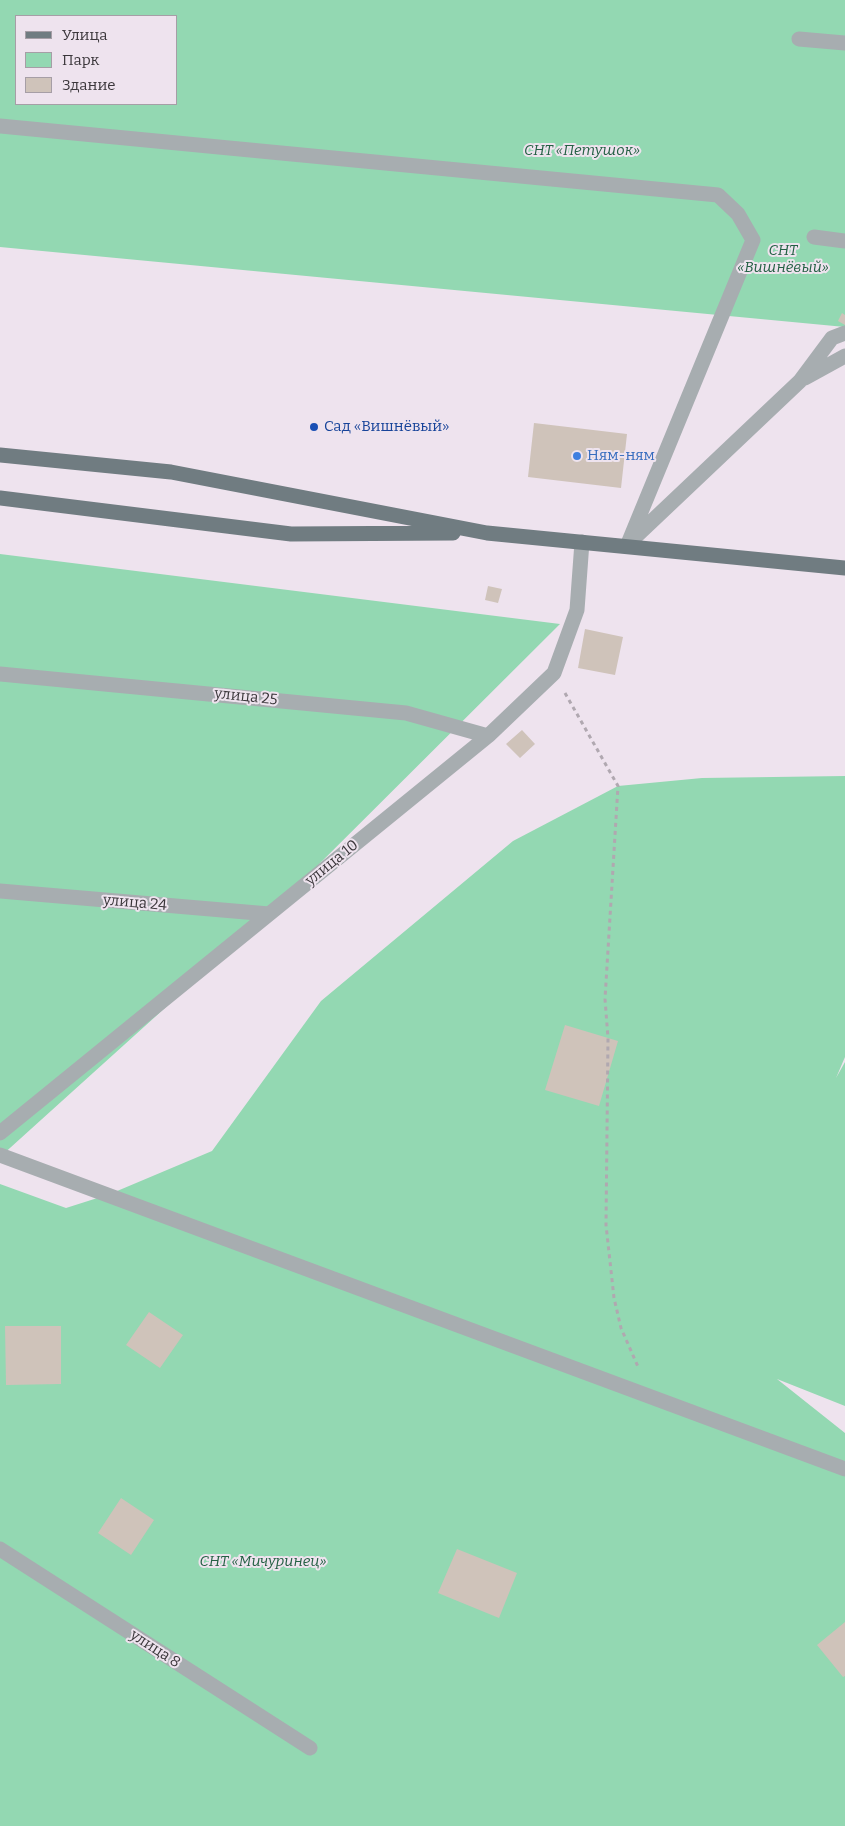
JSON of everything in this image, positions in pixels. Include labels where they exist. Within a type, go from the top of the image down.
[{"type":"main road","points":[[0,455],[171,472],[487,533],[845,568]]},
{"type":"main road","points":[[0,498],[291,534],[487,533]]},
{"type":"street","points":[[799,39],[845,43]]},
{"type":"street","points":[[0,126],[718,196],[738,214],[752,240],[627,546]]},
{"type":"street","points":[[814,237],[845,241]]},
{"type":"street","points":[[627,546],[800,381],[832,338],[845,333]]},
{"type":"street","points":[[800,381],[845,356]]},
{"type":"street","name":"улица 10","points":[[0,1133],[488,736],[554,673],[577,610],[582,542]]},
{"type":"street","name":"улица 25","points":[[0,674],[406,713],[488,736]]},
{"type":"street","name":"улица 24","points":[[0,891],[269,914]]},
{"type":"street","points":[[0,1156],[845,1469]]},
{"type":"street","name":"улица 8","points":[[0,1549],[310,1748]]},
{"type":"path","points":[[554,673],[618,786],[605,999],[608,1038],[606,1225],[614,1298],[620,1328],[651,1397]]},
{"type":"green space","name":"СНТ «Петушок»","points":[[0,0],[845,0],[845,327],[0,247]]},
{"type":"green space","points":[[0,554],[560,624],[269,914],[0,1157]]},
{"type":"green space","name":"СНТ «Мичуринец»","points":[[845,776],[845,1057],[836,1078],[845,1062],[845,1406],[777,1379],[845,1433],[845,1826],[0,1826],[0,1184],[66,1208],[110,1194],[212,1151],[321,1001],[513,841],[618,786],[702,778]]},
{"type":"building","points":[[842,313],[845,315],[845,325],[838,321]]},
{"type":"building","name":"Ням-ням","points":[[534,423],[627,434],[621,488],[528,477]]},
{"type":"building","points":[[488,586],[502,589],[498,603],[485,600]]},
{"type":"building","points":[[585,629],[623,637],[615,675],[578,668]]},
{"type":"building","points":[[522,730],[535,744],[520,758],[506,744]]},
{"type":"building","points":[[565,1025],[618,1041],[599,1106],[545,1090]]},
{"type":"building","points":[[149,1312],[183,1335],[160,1368],[126,1345]]},
{"type":"building","points":[[5,1326],[61,1326],[61,1384],[6,1385]]},
{"type":"building","points":[[121,1498],[154,1520],[131,1555],[98,1533]]},
{"type":"building","points":[[457,1549],[517,1573],[499,1618],[438,1593]]},
{"type":"building","points":[[845,1622],[845,1676],[843,1677],[817,1645]]},
{"type":"place","name":"Сад «Вишнёвый»","points":[[314,427]]},
{"type":"place","name":"Ням-ням","points":[[577,456]]},
{"type":"park label","name":"СНТ «Вишнёвый»","points":[[783,260]]}]
